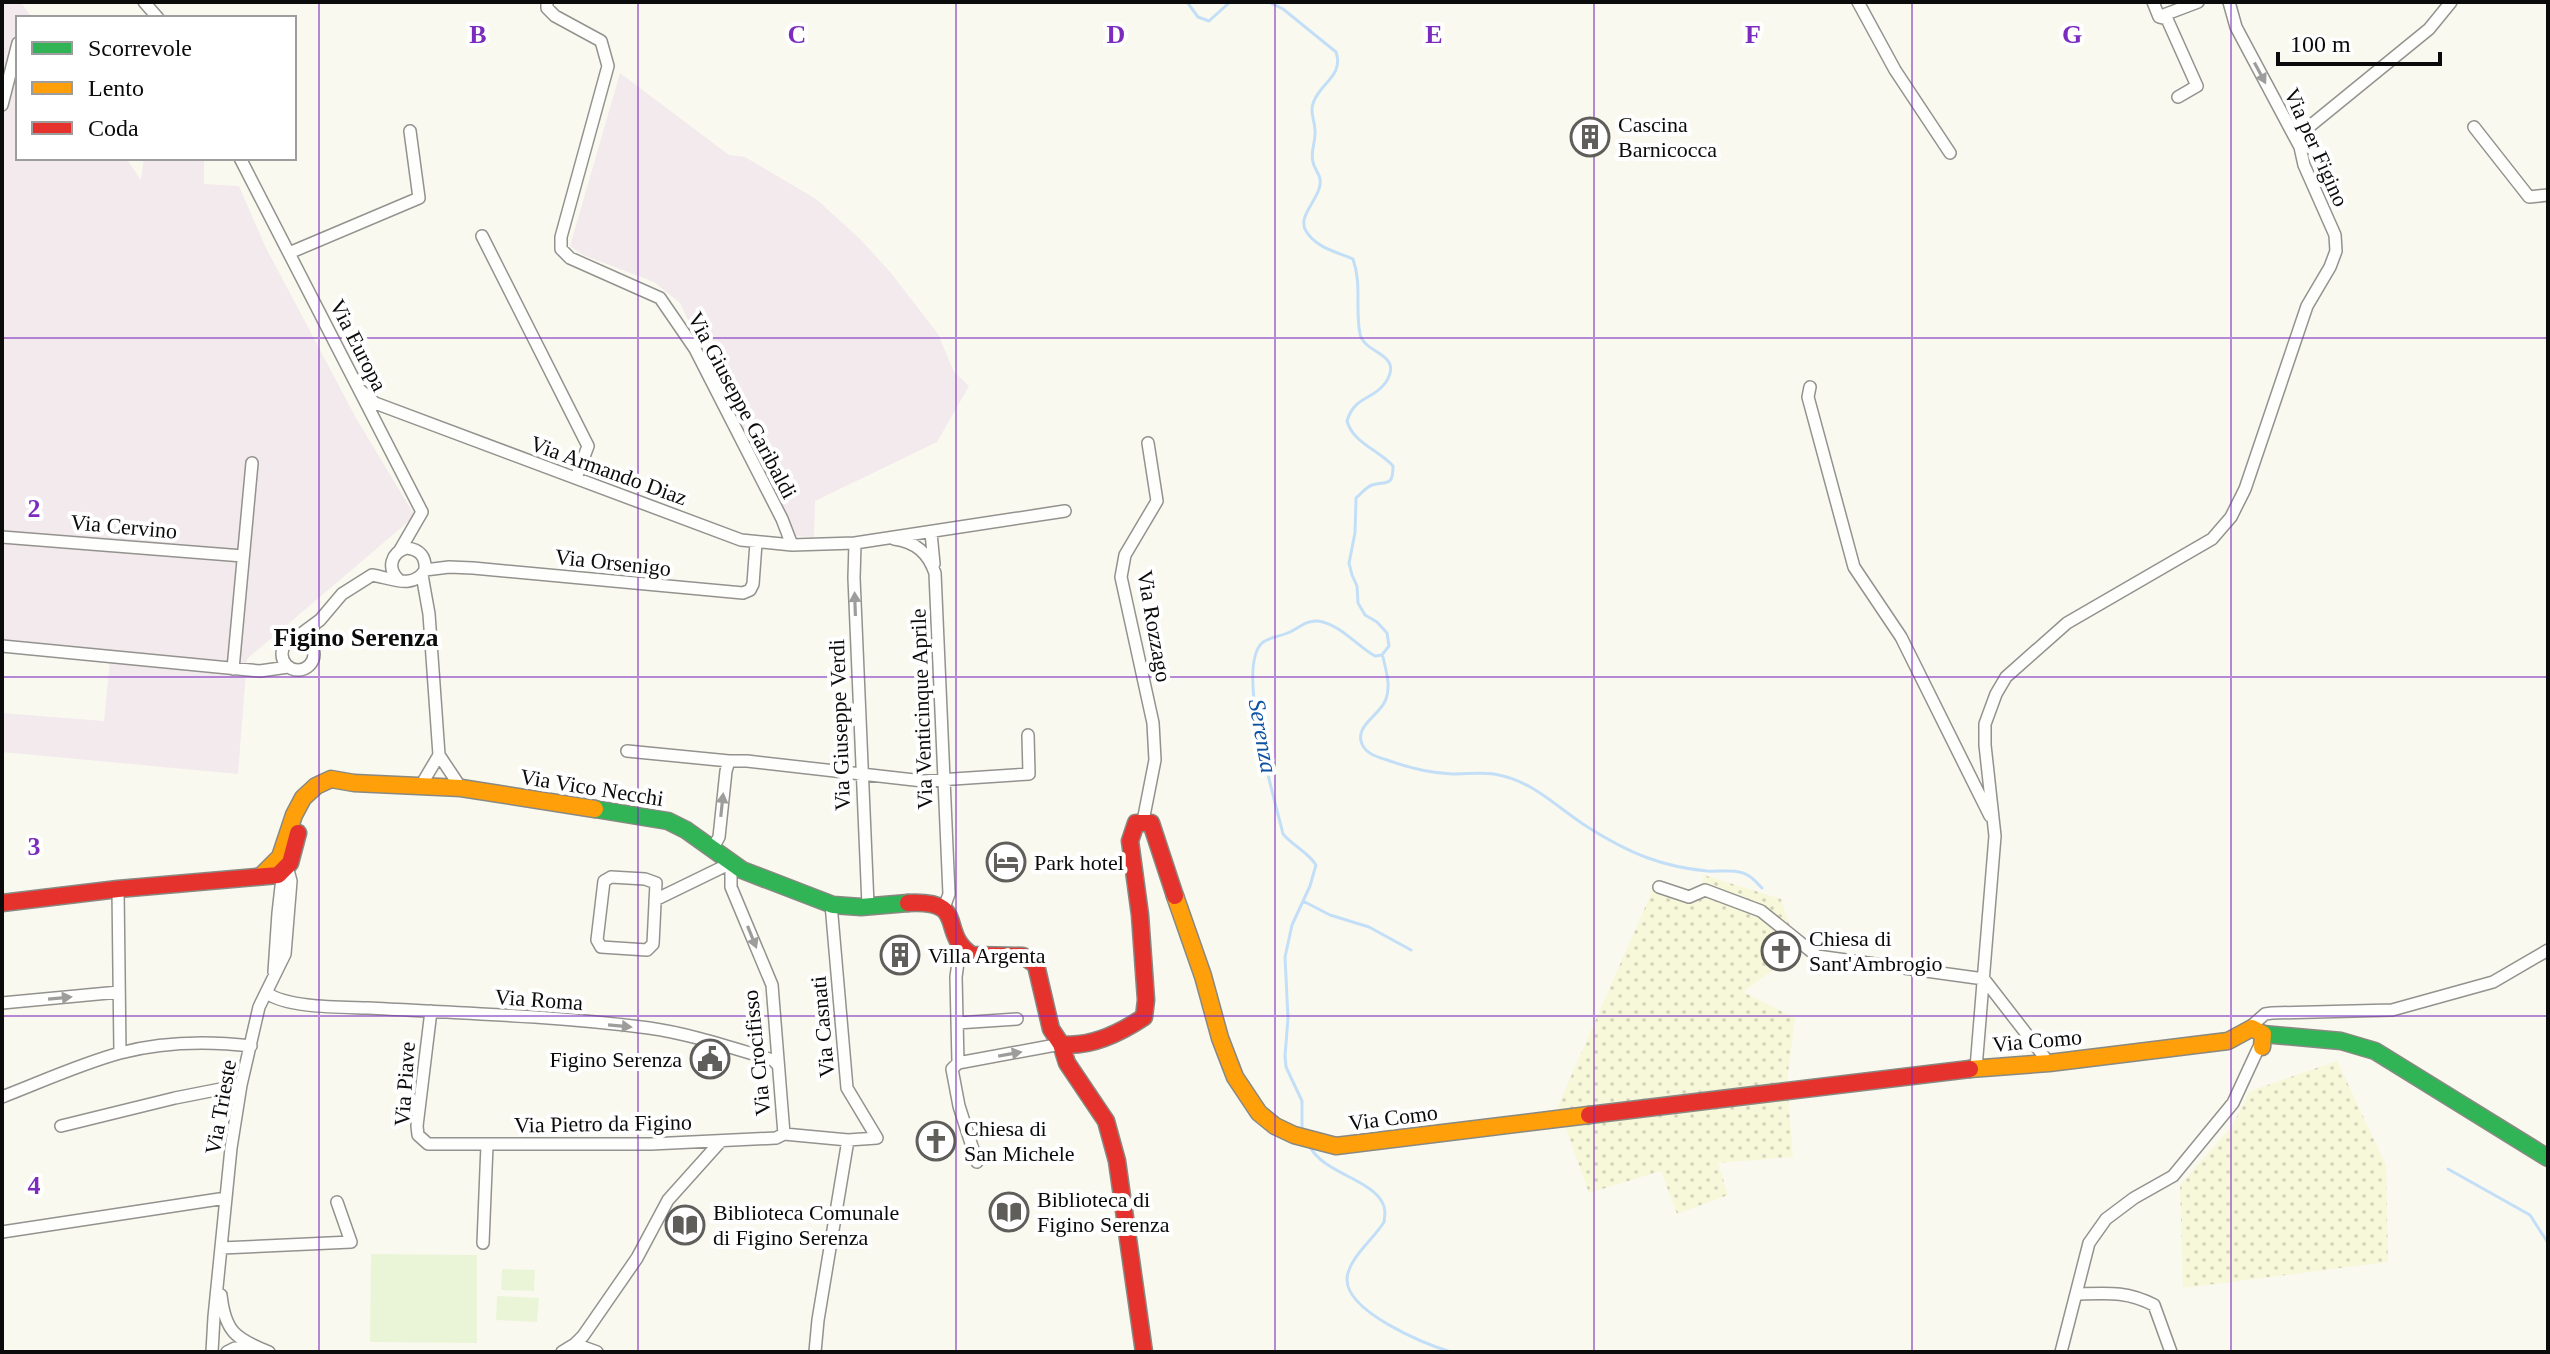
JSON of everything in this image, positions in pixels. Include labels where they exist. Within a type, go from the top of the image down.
[{"type":"street","name":"Via Giuseppe Garibaldi","points":[[547,2],[547,8],[555,16],[601,41],[608,66],[561,237],[561,249],[570,258],[660,298],[695,349],[782,519],[792,545]]},
{"type":"street","points":[[1858,2],[1895,70],[1950,153]]},
{"type":"street","points":[[2153,2],[2159,17]]},
{"type":"street","points":[[2159,17],[2198,2]]},
{"type":"street","name":"Via per Figino","points":[[1994,823],[1985,724],[2006,677],[2067,623],[2212,539],[2231,517],[2245,489],[2307,306],[2336,251],[2335,235],[2304,165],[2300,147],[2236,27],[2229,2]]},
{"type":"street","points":[[2300,147],[2303,135],[2310,126],[2429,29],[2451,2]]},
{"type":"street","points":[[2159,17],[2167,19],[2197,86],[2178,97]]},
{"type":"street","points":[[2,105],[16,51]]},
{"type":"street","points":[[2474,127],[2529,197],[2548,195]]},
{"type":"street","points":[[289,253],[419,198],[410,131]]},
{"type":"street","name":"Via Europa","points":[[241,160],[422,512]]},
{"type":"street","points":[[482,236],[588,446],[576,478]]},
{"type":"street","points":[[1810,387],[1808,397],[1854,567],[1901,637],[1994,823],[1976,1068]]},
{"type":"street","name":"Via Armando Diaz","points":[[360,390],[375,403],[406,415],[756,543],[855,543],[1065,511]]},
{"type":"street","points":[[380,431],[387,421],[406,415]]},
{"type":"street","name":"Via Rozzago","points":[[1148,443],[1157,501],[1125,555],[1121,577],[1153,723],[1155,760],[1144,816],[1148,823]]},
{"type":"street","points":[[233,669],[252,463]]},
{"type":"street","points":[[260,671],[290,639],[320,620],[342,594],[392,560],[422,512]]},
{"type":"street","points":[[422,512],[421,554],[429,614],[439,755],[461,788]]},
{"type":"street","name":"Via Venticinque Aprile","points":[[931,533],[949,894],[944,908]]},
{"type":"street","name":"Via Cervino","points":[[2,537],[243,556]]},
{"type":"street","points":[[886,538],[902,540],[925,552],[935,573]]},
{"type":"street","name":"Via Orsenigo","points":[[423,573],[449,567],[743,593],[750,590],[753,584],[756,543]]},
{"type":"street","name":"Via Giuseppe Verdi","points":[[855,543],[868,905]]},
{"type":"street","points":[[400,550],[413,549],[449,567]]},
{"type":"street","points":[[392,560],[392,568],[405,580],[429,614]]},
{"type":"street","points":[[372,575],[405,580],[423,573]]},
{"type":"street","points":[[282,651],[283,662],[288,667],[298,671],[308,667],[314,659],[313,646],[320,620]]},
{"type":"street","points":[[297,637],[313,646]]},
{"type":"street","points":[[2,646],[260,671],[288,667]]},
{"type":"street","points":[[627,751],[923,781],[1029,774],[1028,735]]},
{"type":"street","points":[[420,787],[439,755]]},
{"type":"street","points":[[713,848],[719,837],[729,761]]},
{"type":"street","name":"Via Vico Necchi","points":[[276,872],[297,807],[316,786],[331,779],[354,783],[461,788],[668,821],[692,832],[746,872],[839,907],[936,904],[944,908]]},
{"type":"street","name":"Via Vico Necchi","points":[[276,872],[310,804],[327,790],[354,783]]},
{"type":"street","points":[[977,1162],[959,1106],[952,1069],[958,1063],[1061,1044],[1082,1045],[1135,1024],[1144,1017],[1146,1000],[1140,915],[1130,841],[1136,823],[1148,823]]},
{"type":"street","name":"Via Como","points":[[1148,823],[1151,823],[1197,959],[1216,1029],[1234,1074],[1260,1114],[1297,1138],[1336,1146],[1976,1068],[2049,1063],[2204,1043],[2316,1038],[2356,1044],[2375,1051],[2548,1158]]},
{"type":"street","points":[[655,900],[731,863]]},
{"type":"street","name":"Via Crocifisso","points":[[731,863],[731,887],[772,985],[784,1134],[848,1140],[877,1138]]},
{"type":"street","points":[[2,903],[276,872]]},
{"type":"street","name":"Via Trieste","points":[[219,1274],[241,1085],[259,1007],[270,985],[276,872]]},
{"type":"street","points":[[611,877],[645,879],[656,883],[655,900],[653,944],[647,950],[601,947],[597,940],[604,881],[611,877]]},
{"type":"street","points":[[1659,887],[1689,897],[1705,890],[1761,911],[1817,956],[1984,979],[2049,1063]]},
{"type":"street","points":[[118,889],[120,1053]]},
{"type":"street","name":"Via Casnati","points":[[831,904],[847,1088],[877,1138]]},
{"type":"street","points":[[944,908],[960,948],[956,977],[958,1063]]},
{"type":"street","points":[[960,948],[972,955],[1023,956],[1032,961],[1038,970],[1051,1029],[1061,1044],[1067,1063],[1106,1121],[1117,1161],[1144,1352]]},
{"type":"street","points":[[2061,1352],[2089,1243],[2106,1219],[2134,1198],[2173,1176],[2233,1103],[2265,1014],[2392,1010],[2493,982],[2548,950]]},
{"type":"street","name":"Via Roma","points":[[270,985],[271,996],[292,1002],[650,1028],[727,1046],[773,1060],[778,1065]]},
{"type":"street","points":[[2,1003],[119,992]]},
{"type":"street","name":"Via Piave","points":[[431,1011],[418,1135],[428,1144],[487,1145]]},
{"type":"street","points":[[957,1023],[1017,1019]]},
{"type":"street","points":[[2022,1065],[2029,1038]]},
{"type":"street","points":[[2,1097],[120,1053],[216,1042],[251,1046]]},
{"type":"street","points":[[61,1126],[241,1085]]},
{"type":"street","name":"Via Pietro da Figino","points":[[487,1145],[720,1142],[776,1138],[784,1134]]},
{"type":"street","points":[[815,1352],[848,1140]]},
{"type":"street","points":[[562,1352],[575,1344],[637,1258],[668,1200],[720,1142]]},
{"type":"street","points":[[483,1243],[487,1145]]},
{"type":"street","points":[[2,1232],[226,1198]]},
{"type":"street","points":[[221,1248],[351,1242],[337,1202]]},
{"type":"street","points":[[212,1352],[219,1274]]},
{"type":"street","points":[[219,1274],[223,1310],[230,1330],[241,1341],[267,1352]]},
{"type":"street","points":[[2078,1294],[2135,1295],[2154,1305],[2171,1352]]},
{"type":"street","points":[[575,1344],[597,1352]]},
{"type":"street","points":[[227,1352],[235,1348],[267,1352]]},
{"type":"shaded area","points":[[2,2],[21,2],[31,16],[16,16],[16,160],[127,160],[141,180],[144,160],[204,160],[204,184],[239,186],[265,246],[356,418],[415,516],[247,659],[238,774],[2,752],[2,713],[104,721],[111,650],[2,651]]},
{"type":"shaded area","points":[[620,73],[729,155],[745,157],[816,199],[859,238],[891,273],[938,334],[954,372],[969,386],[937,442],[815,501],[814,537],[790,536],[680,303],[654,282],[583,255],[570,246]]},
{"type":"green space","points":[[1704,875],[1781,899],[1798,951],[1743,992],[1795,1018],[1787,1081],[1793,1157],[1718,1163],[1728,1195],[1677,1214],[1661,1171],[1589,1193],[1558,1106],[1657,880],[1700,892]]},
{"type":"green space","points":[[2337,1061],[2386,1165],[2388,1262],[2183,1288],[2180,1185],[2232,1126],[2250,1091]]},
{"type":"green space","points":[[371,1254],[477,1255],[477,1343],[370,1342]]},
{"type":"green space","points":[[502,1269],[535,1270],[534,1291],[501,1290]]},
{"type":"green space","points":[[497,1296],[539,1298],[537,1322],[496,1320]]},
{"type":"waterway","name":"Serenza","points":[[1187,2],[1198,17],[1209,21],[1230,2]]},
{"type":"waterway","name":"Serenza","points":[[1269,2],[1283,9],[1336,52],[1337,67],[1313,105],[1315,135],[1312,158],[1320,186],[1304,225],[1315,242],[1353,259],[1360,334],[1363,341],[1387,360],[1390,372],[1381,388],[1359,402],[1347,421],[1360,441],[1393,466],[1390,480],[1370,486],[1356,498],[1355,533],[1349,563],[1357,586],[1358,603],[1365,615],[1387,633],[1389,646],[1382,655],[1375,656],[1334,626],[1314,621],[1265,641],[1255,657],[1253,679],[1259,735],[1283,834],[1316,865],[1292,925],[1285,957],[1288,1018],[1286,1067],[1302,1101],[1302,1132]]},
{"type":"waterway","points":[[1383,657],[1388,683],[1386,699],[1365,726],[1361,737],[1369,753],[1427,771],[1489,773],[1507,777],[1531,787],[1591,829],[1640,855],[1685,868],[1739,872],[1751,877],[1762,888]]},
{"type":"waterway","points":[[1303,901],[1330,915],[1369,927],[1411,950]]},
{"type":"waterway","name":"Serenza","points":[[1310,1147],[1325,1163],[1376,1194],[1384,1207],[1384,1222],[1348,1271],[1350,1291],[1359,1303],[1389,1325],[1451,1352]]},
{"type":"waterway","points":[[2448,1169],[2530,1215],[2548,1243]]},
{"type":"traffic: fast","points":[[595,809],[668,821],[686,830],[742,870],[833,905],[861,907],[908,903]]},
{"type":"traffic: fast","points":[[2263,1034],[2341,1041],[2375,1051],[2548,1158]]},
{"type":"traffic: slow","points":[[261,876],[280,857],[303,798],[316,786],[331,779],[354,783],[461,788],[595,809]]},
{"type":"traffic: slow","points":[[1175,896],[1235,1077],[1259,1113],[1275,1126],[1294,1135],[1336,1146],[1589,1115]]},
{"type":"traffic: slow","points":[[1970,1069],[2049,1063],[2228,1041],[2252,1028],[2263,1034],[2262,1047]]},
{"type":"traffic: jam","points":[[1061,1044],[1083,1044],[1104,1038],[1144,1017],[1146,1000],[1140,915],[1130,841],[1136,823],[1151,823],[1175,896]]},
{"type":"traffic: jam","points":[[2,903],[278,875],[290,863],[298,833]]},
{"type":"traffic: jam","points":[[908,903],[927,903],[946,912],[956,937],[972,955],[1023,956],[1036,965],[1051,1029],[1061,1044],[1067,1063],[1106,1121],[1117,1161],[1144,1352]]},
{"type":"traffic: jam","points":[[1589,1115],[1970,1069]]},
{"type":"place","name":"Cascina Barnicocca","points":[[1590,137]]},
{"type":"place","name":"Park hotel","points":[[1006,862]]},
{"type":"place","name":"Chiesa di Sant'Ambrogio","points":[[1781,951]]},
{"type":"place","name":"Villa Argenta","points":[[900,955]]},
{"type":"place","name":"Figino Serenza","points":[[710,1059]]},
{"type":"place","name":"Chiesa di San Michele","points":[[936,1141]]},
{"type":"place","name":"Biblioteca di Figino Serenza","points":[[1009,1212]]},
{"type":"place","name":"Biblioteca Comunale di Figino Serenza","points":[[685,1225]]},
{"type":"district","name":"Figino Serenza","points":[[356,637]]}]
